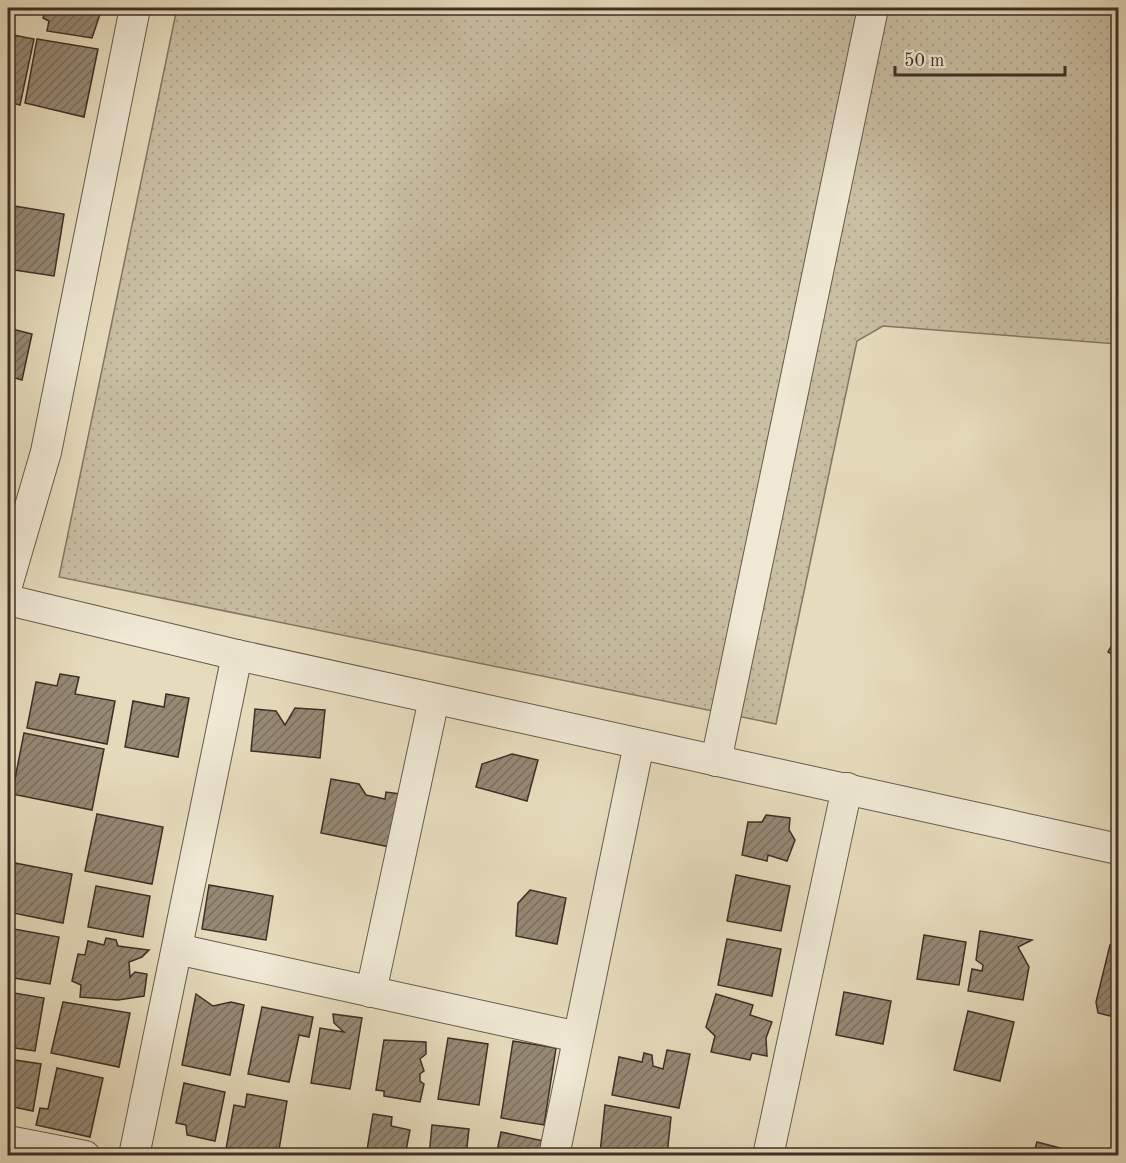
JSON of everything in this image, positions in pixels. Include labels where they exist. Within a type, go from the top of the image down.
[{"type":"street","points":[[8,582],[46,452],[135,8]]},
{"type":"street","points":[[716,761],[873,8]]},
{"type":"street","points":[[8,600],[237,655],[1119,849]]},
{"type":"street","points":[[135,1155],[237,655]]},
{"type":"street","points":[[371,992],[434,699]]},
{"type":"street","points":[[554,1155],[639,744]]},
{"type":"street","points":[[768,1155],[847,788]]},
{"type":"street","points":[[177,949],[578,1037]]},
{"type":"street","points":[[8,1141],[85,1155]]},
{"type":"shaded area","points":[[177,8],[1118,8],[1118,344],[883,326],[857,341],[776,724],[59,577]]},
{"type":"building","points":[[46,8],[102,8],[92,38],[47,31],[49,21],[43,18]]},
{"type":"building","points":[[8,34],[34,39],[20,105],[8,102]]},
{"type":"building","points":[[37,39],[98,49],[84,117],[25,103]]},
{"type":"building","points":[[8,205],[64,214],[54,276],[8,269]]},
{"type":"building","points":[[8,328],[32,334],[22,380],[8,376]]},
{"type":"building","points":[[1118,634],[1118,658],[1108,652]]},
{"type":"building","points":[[60,674],[79,677],[75,694],[115,701],[107,744],[27,728],[36,682],[57,686]]},
{"type":"building","points":[[166,694],[189,698],[178,757],[125,747],[133,701],[164,707]]},
{"type":"building","points":[[295,708],[325,710],[320,758],[251,751],[255,709],[276,711],[285,725]]},
{"type":"building","points":[[24,733],[104,749],[92,810],[12,794]]},
{"type":"building","points":[[512,754],[538,760],[527,801],[476,787],[482,764]]},
{"type":"building","points":[[331,779],[359,784],[366,795],[385,799],[386,792],[400,794],[390,847],[321,833]]},
{"type":"building","points":[[97,814],[163,827],[152,884],[85,871]]},
{"type":"building","points":[[766,815],[790,818],[789,830],[795,840],[787,861],[768,855],[767,861],[742,855],[748,822],[762,822]]},
{"type":"building","points":[[10,862],[72,874],[63,923],[8,912]]},
{"type":"building","points":[[736,875],[790,886],[781,931],[727,921]]},
{"type":"building","points":[[209,885],[273,896],[266,940],[202,929]]},
{"type":"building","points":[[96,886],[150,896],[143,937],[88,927]]},
{"type":"building","points":[[530,890],[566,898],[557,944],[516,936],[518,903]]},
{"type":"building","points":[[8,928],[59,937],[50,984],[8,977]]},
{"type":"building","points":[[980,931],[1032,940],[1018,947],[1029,967],[1023,1000],[968,991],[972,969],[982,971],[983,965],[976,960]]},
{"type":"building","points":[[924,935],[966,942],[959,985],[917,979]]},
{"type":"building","points":[[106,938],[116,940],[118,946],[149,950],[142,957],[129,962],[130,977],[135,972],[147,974],[144,996],[118,1000],[80,997],[81,985],[72,981],[78,954],[85,955],[88,941],[104,945]]},
{"type":"building","points":[[727,939],[781,949],[772,996],[718,985]]},
{"type":"building","points":[[1110,945],[1118,947],[1118,1018],[1098,1013],[1096,1002]]},
{"type":"building","points":[[8,992],[44,998],[35,1051],[8,1047]]},
{"type":"building","points":[[844,992],[891,1001],[883,1044],[836,1035]]},
{"type":"building","points":[[196,994],[213,1006],[231,1002],[244,1005],[230,1075],[182,1065]]},
{"type":"building","points":[[716,994],[753,1005],[750,1015],[772,1022],[766,1038],[767,1056],[752,1053],[750,1060],[711,1052],[715,1036],[706,1027]]},
{"type":"building","points":[[63,1002],[130,1013],[119,1067],[51,1053]]},
{"type":"building","points":[[262,1007],[313,1017],[309,1037],[299,1035],[289,1082],[248,1074]]},
{"type":"building","points":[[968,1011],[1014,1022],[1000,1081],[954,1070]]},
{"type":"building","points":[[333,1014],[362,1018],[350,1089],[311,1083],[320,1028],[344,1032],[334,1023]]},
{"type":"building","points":[[448,1038],[488,1044],[479,1105],[438,1099]]},
{"type":"building","points":[[384,1040],[426,1042],[426,1054],[420,1059],[424,1071],[420,1074],[420,1081],[424,1084],[420,1102],[384,1096],[384,1091],[376,1090]]},
{"type":"building","points":[[513,1041],[556,1048],[544,1125],[501,1118]]},
{"type":"building","points":[[667,1050],[690,1054],[679,1108],[612,1095],[619,1057],[642,1062],[644,1053],[652,1055],[653,1066],[663,1069]]},
{"type":"building","points":[[8,1059],[41,1064],[33,1111],[8,1106]]},
{"type":"building","points":[[57,1068],[103,1078],[90,1137],[36,1125],[40,1108],[48,1109]]},
{"type":"building","points":[[184,1083],[225,1092],[215,1141],[187,1135],[186,1125],[176,1123]]},
{"type":"building","points":[[247,1094],[287,1101],[278,1156],[226,1149],[234,1105],[245,1107]]},
{"type":"building","points":[[605,1105],[671,1117],[667,1156],[600,1153]]},
{"type":"building","points":[[373,1114],[392,1117],[391,1126],[410,1130],[405,1156],[366,1156]]},
{"type":"building","points":[[432,1125],[469,1129],[466,1156],[429,1156]]},
{"type":"building","points":[[501,1132],[544,1141],[541,1156],[496,1156]]},
{"type":"building","points":[[1037,1142],[1091,1156],[1033,1156]]}]
